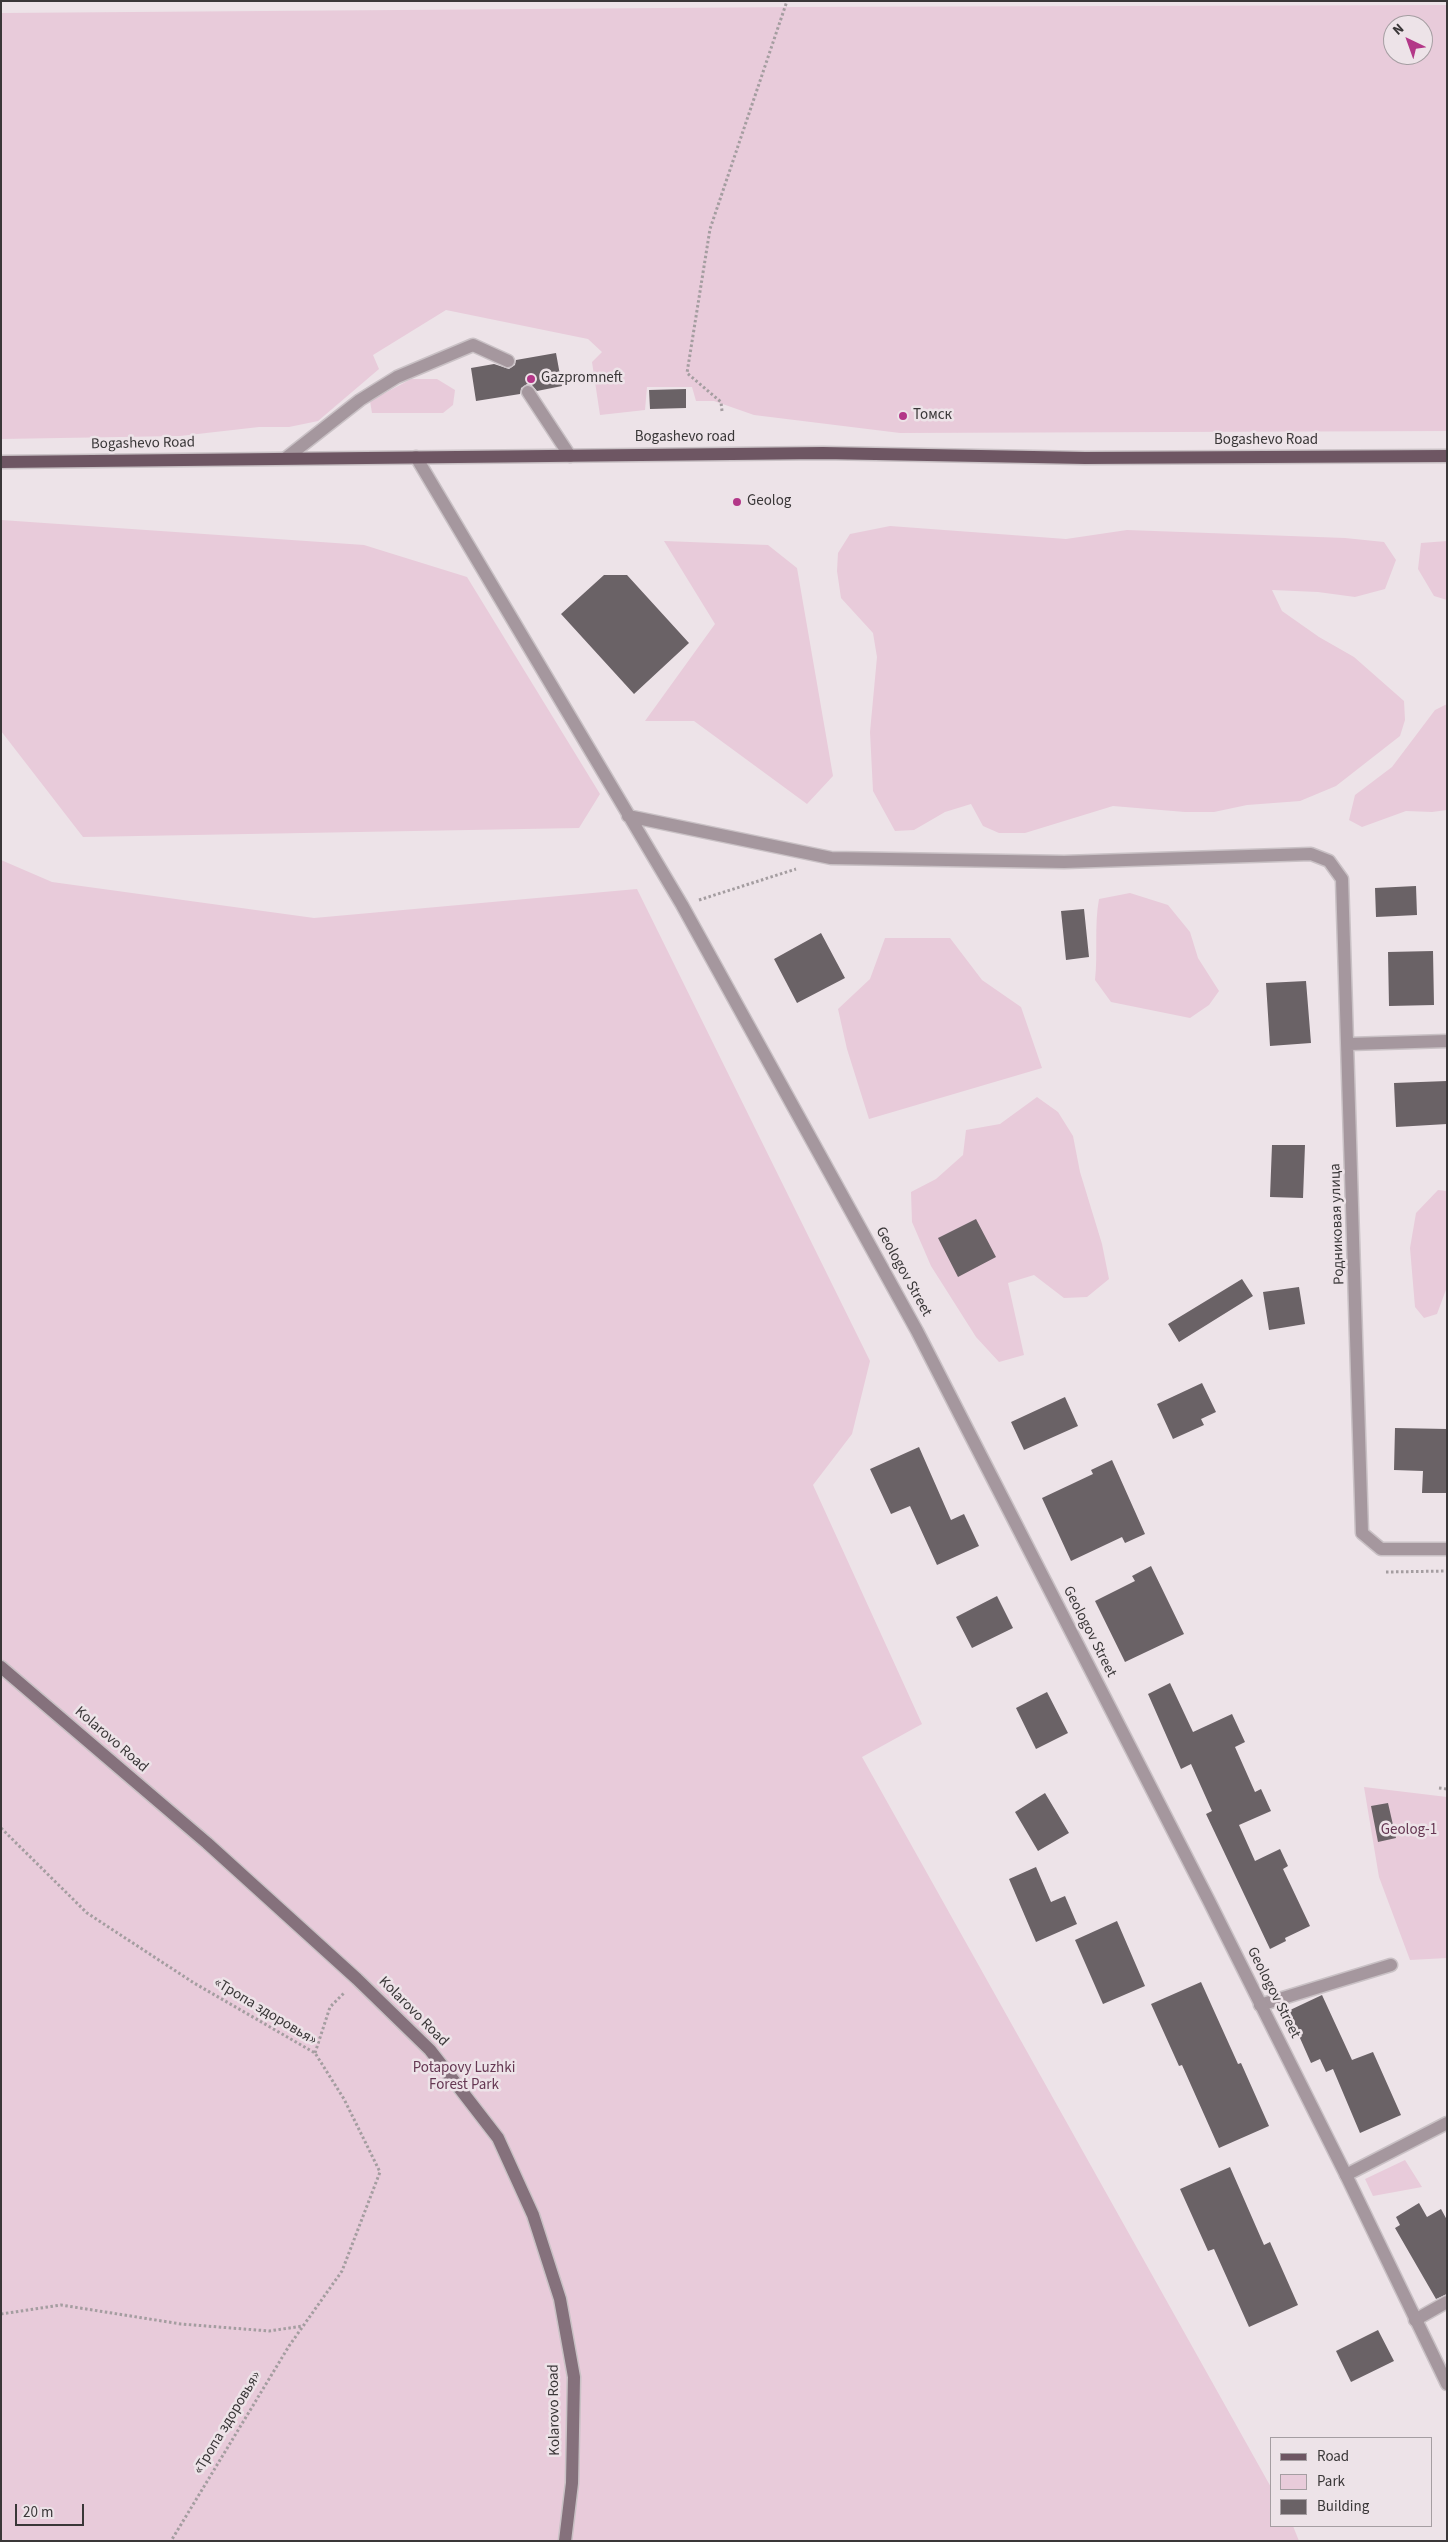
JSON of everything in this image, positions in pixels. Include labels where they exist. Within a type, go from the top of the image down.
[{"type":"main road","name":"Bogashevo road","points":[[286,458],[823,453],[1085,458],[1447,456]]},
{"type":"main road","name":"Bogashevo Road","points":[[1,462],[286,458]]},
{"type":"street","points":[[286,458],[360,400],[396,377],[473,345],[508,361]]},
{"type":"street","points":[[528,392],[570,456]]},
{"type":"street","name":"Geologov Street","points":[[416,458],[682,905],[917,1331],[1346,2174],[1447,2384]]},
{"type":"street","name":"Родниковая улица","points":[[628,816],[831,858],[1064,862],[1298,854],[1322,856],[1329,861],[1342,880],[1349,1044],[1362,1534],[1381,1549],[1447,1549]]},
{"type":"street","points":[[1349,1044],[1447,1041]]},
{"type":"street","name":"Kolarovo Road","points":[[1,1667],[206,1843],[357,1979],[430,2050],[498,2138],[533,2215],[560,2300],[574,2377],[572,2483],[565,2541]]},
{"type":"street","points":[[1260,2005],[1391,1965]]},
{"type":"street","points":[[1346,2174],[1447,2123]]},
{"type":"street","points":[[1415,2320],[1447,2302]]},
{"type":"path","points":[[722,411],[722,402],[687,373],[710,229],[787,1]]},
{"type":"path","points":[[682,905],[831,858]]},
{"type":"path","points":[[1386,1572],[1447,1571]]},
{"type":"path","points":[[1439,1788],[1447,1789]]},
{"type":"path","name":"«Тропа здоровья»","points":[[1,1828],[87,1913],[194,1983],[315,2053],[344,2099],[380,2172],[342,2271],[284,2354],[171,2541]]},
{"type":"path","points":[[315,2053],[330,2007],[357,1979]]},
{"type":"path","points":[[1,2314],[61,2306],[181,2324],[269,2331],[303,2326]]},
{"type":"green space","points":[[1447,5],[1447,431],[900,433],[754,415],[714,401],[696,401],[692,387],[647,387],[645,410],[600,415],[592,362],[602,352],[588,339],[446,310],[373,355],[379,369],[318,421],[289,427],[259,427],[180,436],[1,439],[1,13],[795,7]]},
{"type":"green space","points":[[411,379],[437,379],[455,390],[453,405],[443,413],[372,413],[370,401]]},
{"type":"green space","points":[[1,520],[364,545],[467,577],[600,794],[579,828],[83,837],[1,731]]},
{"type":"green space","points":[[890,526],[1066,539],[1127,530],[1345,538],[1384,542],[1396,560],[1385,589],[1355,597],[1318,592],[1272,590],[1282,611],[1319,637],[1354,657],[1404,701],[1405,720],[1400,736],[1336,786],[1300,801],[1247,805],[1214,812],[1185,812],[1113,806],[1025,833],[999,833],[983,826],[971,804],[945,812],[914,830],[895,831],[873,791],[870,732],[877,657],[873,633],[841,598],[837,571],[838,553],[850,534]]},
{"type":"green space","points":[[664,541],[768,545],[797,568],[833,776],[807,804],[694,721],[645,721],[715,624]]},
{"type":"green space","points":[[1447,541],[1447,600],[1434,596],[1418,569],[1421,543]]},
{"type":"green space","points":[[1447,704],[1447,810],[1432,812],[1406,811],[1362,827],[1349,820],[1355,795],[1392,767],[1435,710]]},
{"type":"green space","name":"Potapovy Luzhki Forest Park","points":[[1,860],[52,882],[314,918],[637,889],[870,1361],[852,1434],[813,1485],[922,1724],[862,1757],[1270,2485],[1270,2527],[1293,2527],[1299,2541],[1,2541]]},
{"type":"green space","points":[[1130,893],[1168,905],[1190,932],[1198,958],[1219,991],[1209,1005],[1190,1018],[1111,1002],[1095,980],[1099,899]]},
{"type":"green space","points":[[885,938],[950,938],[982,980],[1021,1007],[1042,1068],[869,1119],[847,1049],[838,1009],[870,979]]},
{"type":"green space","points":[[1037,1097],[1058,1112],[1073,1136],[1080,1172],[1102,1244],[1109,1279],[1087,1297],[1064,1298],[1034,1275],[1008,1283],[1024,1355],[999,1362],[976,1337],[931,1266],[912,1222],[911,1192],[936,1179],[963,1155],[966,1130],[1000,1124]]},
{"type":"green space","points":[[1438,1190],[1447,1191],[1447,1287],[1437,1314],[1424,1318],[1415,1307],[1410,1248],[1416,1213]]},
{"type":"green space","name":"Geolog-1","points":[[1364,1787],[1447,1797],[1447,1958],[1410,1960],[1379,1877]]},
{"type":"green space","points":[[1405,2160],[1422,2187],[1373,2196],[1365,2179]]},
{"type":"building","name":"Gazpromneft","points":[[556,353],[562,386],[537,391],[532,385],[527,384],[521,388],[520,394],[476,401],[471,368],[494,364],[509,369],[515,365],[516,360]]},
{"type":"building","points":[[686,389],[686,408],[650,409],[649,390]]},
{"type":"building","points":[[604,575],[627,575],[689,643],[634,694],[561,614]]},
{"type":"building","points":[[1416,886],[1417,915],[1376,917],[1375,888]]},
{"type":"building","points":[[1084,909],[1089,957],[1066,960],[1061,911]]},
{"type":"building","points":[[821,933],[845,978],[797,1003],[774,959]]},
{"type":"building","points":[[1433,951],[1434,1005],[1389,1006],[1388,952]]},
{"type":"building","points":[[1306,981],[1311,1043],[1270,1046],[1266,983]]},
{"type":"building","points":[[1447,1081],[1447,1124],[1396,1127],[1394,1083]]},
{"type":"building","points":[[1272,1145],[1305,1145],[1303,1198],[1270,1197]]},
{"type":"building","points":[[976,1219],[996,1257],[958,1277],[938,1238]]},
{"type":"building","points":[[1242,1279],[1253,1296],[1179,1342],[1168,1324]]},
{"type":"building","points":[[1299,1287],[1305,1324],[1269,1330],[1263,1292]]},
{"type":"building","points":[[1202,1383],[1216,1412],[1201,1419],[1204,1425],[1173,1439],[1157,1404]]},
{"type":"building","points":[[1065,1397],[1078,1426],[1024,1450],[1011,1422]]},
{"type":"building","points":[[1395,1428],[1447,1429],[1447,1493],[1422,1493],[1423,1471],[1394,1470]]},
{"type":"building","points":[[919,1447],[951,1520],[964,1514],[979,1546],[937,1565],[910,1506],[891,1514],[870,1469]]},
{"type":"building","points":[[1112,1460],[1145,1534],[1125,1543],[1122,1537],[1071,1561],[1042,1498],[1093,1474],[1091,1470]]},
{"type":"building","points":[[1151,1566],[1184,1634],[1125,1662],[1095,1601],[1135,1581],[1132,1576]]},
{"type":"building","points":[[997,1596],[1013,1628],[972,1648],[956,1617]]},
{"type":"building","points":[[1170,1683],[1193,1732],[1232,1714],[1245,1742],[1235,1747],[1255,1792],[1261,1789],[1271,1811],[1239,1825],[1255,1861],[1280,1849],[1288,1866],[1283,1869],[1310,1926],[1285,1938],[1286,1941],[1270,1949],[1206,1814],[1212,1811],[1191,1764],[1181,1769],[1148,1694]]},
{"type":"building","points":[[1047,1692],[1068,1733],[1036,1749],[1016,1708]]},
{"type":"building","points":[[1045,1793],[1069,1833],[1038,1851],[1015,1812]]},
{"type":"building","points":[[1388,1803],[1396,1838],[1378,1842],[1371,1806]]},
{"type":"building","points":[[1036,1867],[1051,1902],[1065,1896],[1077,1924],[1036,1942],[1009,1879]]},
{"type":"building","points":[[1117,1921],[1145,1986],[1103,2004],[1075,1940]]},
{"type":"building","points":[[1201,1982],[1238,2064],[1241,2063],[1269,2126],[1219,2148],[1182,2065],[1179,2066],[1151,2004]]},
{"type":"building","points":[[1322,1995],[1352,2060],[1373,2052],[1401,2115],[1360,2133],[1333,2069],[1326,2072],[1320,2059],[1311,2063],[1288,2011]]},
{"type":"building","points":[[1230,2167],[1264,2245],[1270,2242],[1298,2305],[1249,2327],[1214,2249],[1208,2251],[1180,2189]]},
{"type":"building","points":[[1419,2203],[1427,2217],[1441,2209],[1447,2220],[1447,2294],[1436,2299],[1395,2228],[1400,2225],[1396,2217]]},
{"type":"building","points":[[1378,2330],[1394,2361],[1351,2382],[1336,2351]]},
{"type":"place","name":"Gazpromneft","points":[[531,379]]},
{"type":"place","name":"Томск","points":[[903,416]]},
{"type":"place","name":"Geolog","points":[[737,502]]}]
